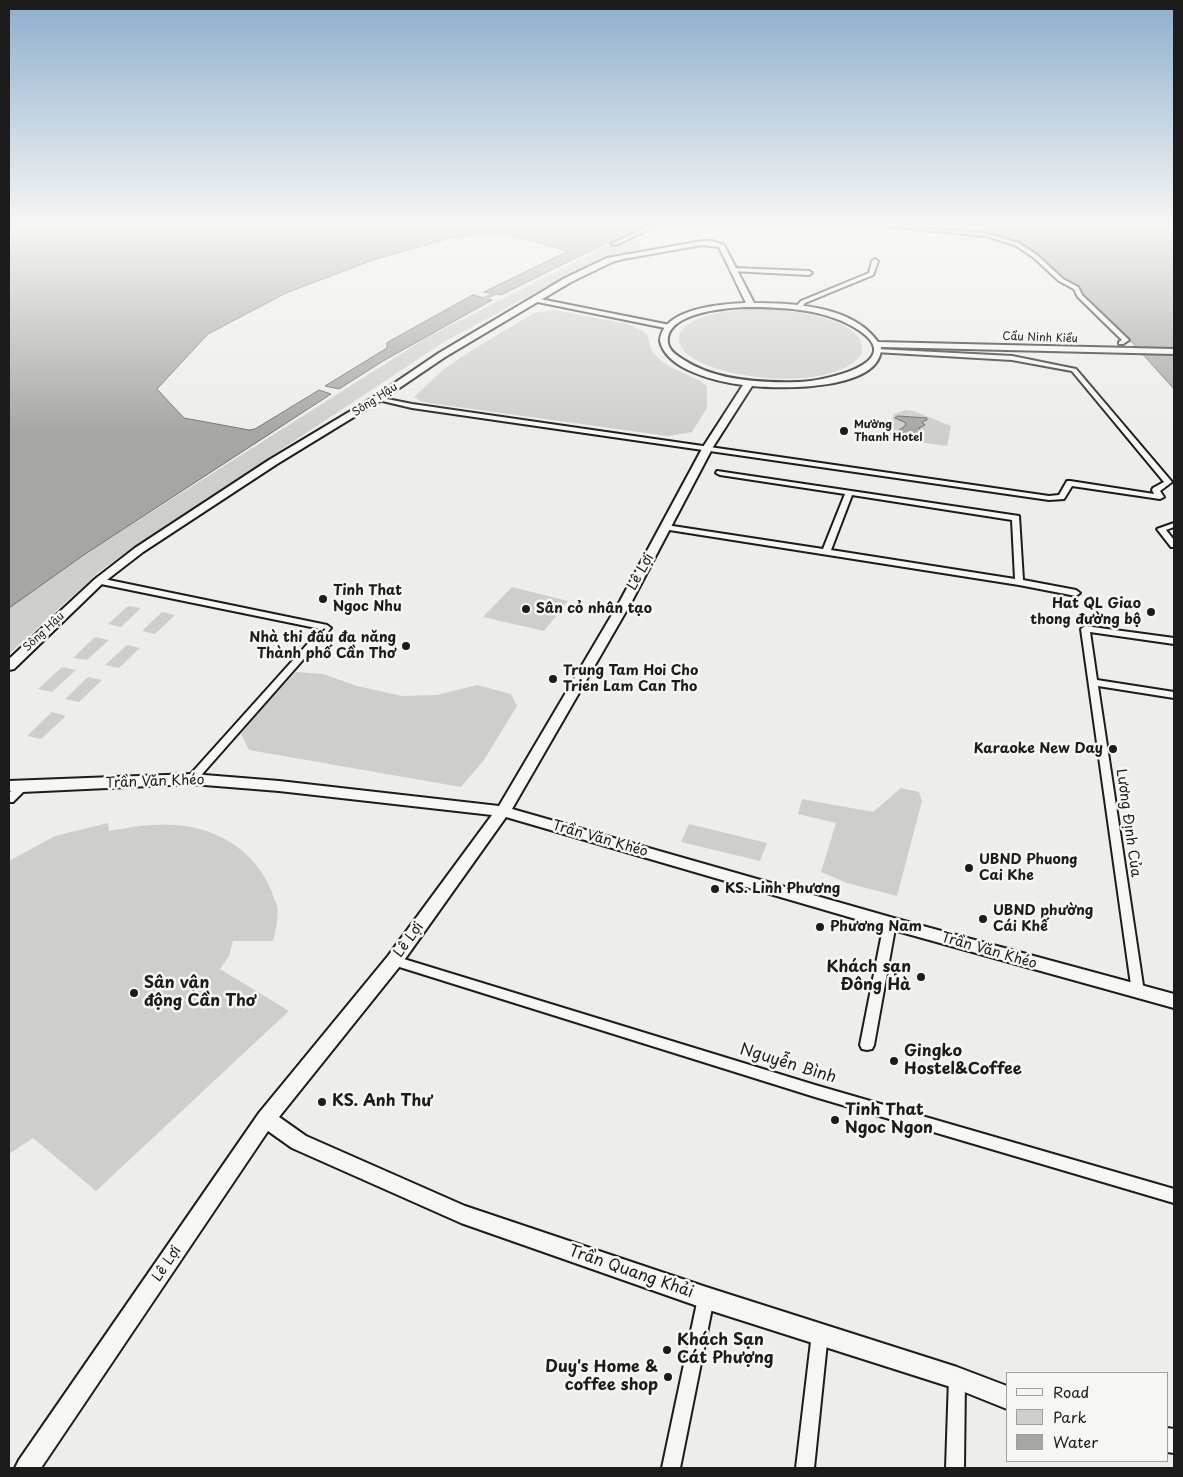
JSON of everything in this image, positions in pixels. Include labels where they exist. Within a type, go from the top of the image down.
[{"type":"street","name":"Sông Hậu","points":[[9,666],[99,581],[139,550],[274,462],[377,399],[442,355],[543,295]]},
{"type":"street","name":"Sông Hậu","points":[[746,295],[751,305]]},
{"type":"street","points":[[798,308],[803,302],[820,295]]},
{"type":"street","points":[[1079,295],[1126,340],[1121,343]]},
{"type":"street","points":[[535,300],[670,327]]},
{"type":"street","points":[[751,305],[798,308],[828,314],[852,323],[869,334],[876,348],[874,359],[866,367],[836,379],[800,385],[749,383],[707,374],[680,362],[668,352],[664,342],[665,333],[670,327],[686,316],[704,311],[751,305]]},
{"type":"street","name":"Cầu Ninh Kiều","points":[[876,348],[901,344],[1174,352]]},
{"type":"street","points":[[377,399],[412,406],[1049,498],[1062,497],[1070,483],[1160,497],[1156,490],[1168,482],[1074,370],[1012,358],[876,348]]},
{"type":"street","name":"Lê Lợi","points":[[27,1468],[266,1119],[394,961],[503,811],[591,661],[708,448],[749,383]]},
{"type":"street","points":[[720,473],[1016,518],[1019,582]]},
{"type":"street","points":[[826,552],[849,493]]},
{"type":"street","points":[[1174,525],[1162,529],[1174,545]]},
{"type":"street","points":[[666,527],[1019,582],[1076,593]]},
{"type":"street","points":[[99,581],[327,628],[192,779]]},
{"type":"street","name":"Lương Định Của","points":[[1138,992],[1085,629],[1174,641]]},
{"type":"street","points":[[1093,682],[1174,695]]},
{"type":"street","name":"Trần Văn Khéo","points":[[15,786],[192,779],[288,787],[503,811],[890,923],[1174,1001]]},
{"type":"street","points":[[9,799],[15,786]]},
{"type":"street","points":[[867,1045],[890,923]]},
{"type":"street","name":"Nguyễn Bình","points":[[394,961],[815,1091],[1174,1196]]},
{"type":"street","name":"Trần Quang Khải","points":[[266,1119],[299,1142],[461,1214],[706,1298],[957,1378],[1006,1398]]},
{"type":"street","points":[[671,1468],[706,1298]]},
{"type":"street","points":[[805,1468],[820,1333]]},
{"type":"street","points":[[955,1468],[957,1378]]},
{"type":"green space","points":[[510,295],[531,295],[444,342],[132,548],[100,571],[9,654],[9,608],[85,554],[426,338]]},
{"type":"green space","points":[[769,309],[810,315],[842,325],[854,332],[861,341],[862,353],[849,365],[830,373],[805,378],[779,379],[727,372],[706,365],[688,354],[680,345],[679,337],[683,328],[704,317],[733,311]]},
{"type":"green space","points":[[554,310],[628,324],[648,336],[651,347],[662,362],[699,380],[707,386],[707,408],[692,432],[668,436],[422,402],[414,397],[444,369],[469,352],[534,313]]},
{"type":"green space","points":[[906,410],[914,411],[951,426],[947,446],[883,437],[886,421],[892,421],[894,414]]},
{"type":"green space","name":"Sân cỏ nhân tạo","points":[[512,587],[568,601],[544,631],[483,617]]},
{"type":"green space","points":[[128,606],[141,608],[121,627],[108,624]]},
{"type":"green space","points":[[162,612],[175,615],[155,634],[142,631]]},
{"type":"green space","points":[[95,637],[109,640],[87,660],[73,658]]},
{"type":"green space","points":[[127,645],[140,648],[119,668],[105,665]]},
{"type":"green space","points":[[62,667],[76,670],[52,692],[38,689]]},
{"type":"green space","points":[[296,672],[323,674],[357,686],[402,696],[437,695],[477,685],[511,694],[517,706],[484,760],[461,787],[249,750],[241,734]]},
{"type":"green space","points":[[88,677],[102,680],[79,702],[65,699]]},
{"type":"green space","points":[[52,712],[66,716],[41,739],[27,736]]},
{"type":"green space","points":[[901,788],[919,792],[922,801],[897,896],[847,883],[821,872],[836,823],[798,814],[802,799],[873,812]]},
{"type":"green space","name":"Sân vận động Cần Thơ","points":[[108,823],[109,831],[160,825],[193,827],[222,837],[246,854],[265,878],[277,904],[278,910],[273,941],[233,941],[229,956],[220,969],[289,1011],[96,1191],[33,1138],[9,1154],[9,861],[55,836]]},
{"type":"green space","points":[[689,824],[767,843],[760,861],[681,842]]},
{"type":"water","points":[[9,295],[282,295],[208,334],[157,389],[184,418],[249,430],[255,429],[319,390],[331,394],[85,554],[9,608]]},
{"type":"water","points":[[473,295],[492,300],[383,361],[339,389],[325,386],[387,348],[387,343]]},
{"type":"water","points":[[1174,295],[1174,389],[1120,329],[1082,296]]},
{"type":"water","points":[[898,416],[927,418],[927,420],[922,422],[925,425],[919,428],[924,435],[916,436],[900,432],[899,430],[906,423],[895,418]]},
{"type":"waterway","points":[[472,305],[492,295]]},
{"type":"place","name":"Mường Thanh Hotel","points":[[844,431]]},
{"type":"place","name":"Tinh That Ngoc Nhu","points":[[323,599]]},
{"type":"place","name":"Sân cỏ nhân tạo","points":[[526,609]]},
{"type":"place","name":"Hat QL Giao thong đường bộ","points":[[1151,612]]},
{"type":"place","name":"Nhà thi đấu đa năng Thành phố Cần Thơ","points":[[406,646]]},
{"type":"place","name":"Trung Tam Hoi Cho Trien Lam Can Tho","points":[[553,679]]},
{"type":"place","name":"Karaoke New Day","points":[[1113,749]]},
{"type":"place","name":"UBND Phuong Cai Khe","points":[[969,868]]},
{"type":"place","name":"KS. Linh Phương","points":[[715,889]]},
{"type":"place","name":"UBND phường Cái Khế","points":[[983,919]]},
{"type":"place","name":"Phương Nam","points":[[820,927]]},
{"type":"place","name":"Khách sạn Đông Hà","points":[[921,977]]},
{"type":"place","name":"Sân vận động Cần Thơ","points":[[134,993]]},
{"type":"place","name":"Gingko Hostel&Coffee","points":[[894,1061]]},
{"type":"place","name":"KS. Anh Thư","points":[[322,1102]]},
{"type":"place","name":"Tinh That Ngoc Ngon","points":[[835,1120]]},
{"type":"place","name":"Khách Sạn Cát Phượng","points":[[667,1350]]},
{"type":"place","name":"Duy's Home & coffee shop","points":[[668,1377]]}]
